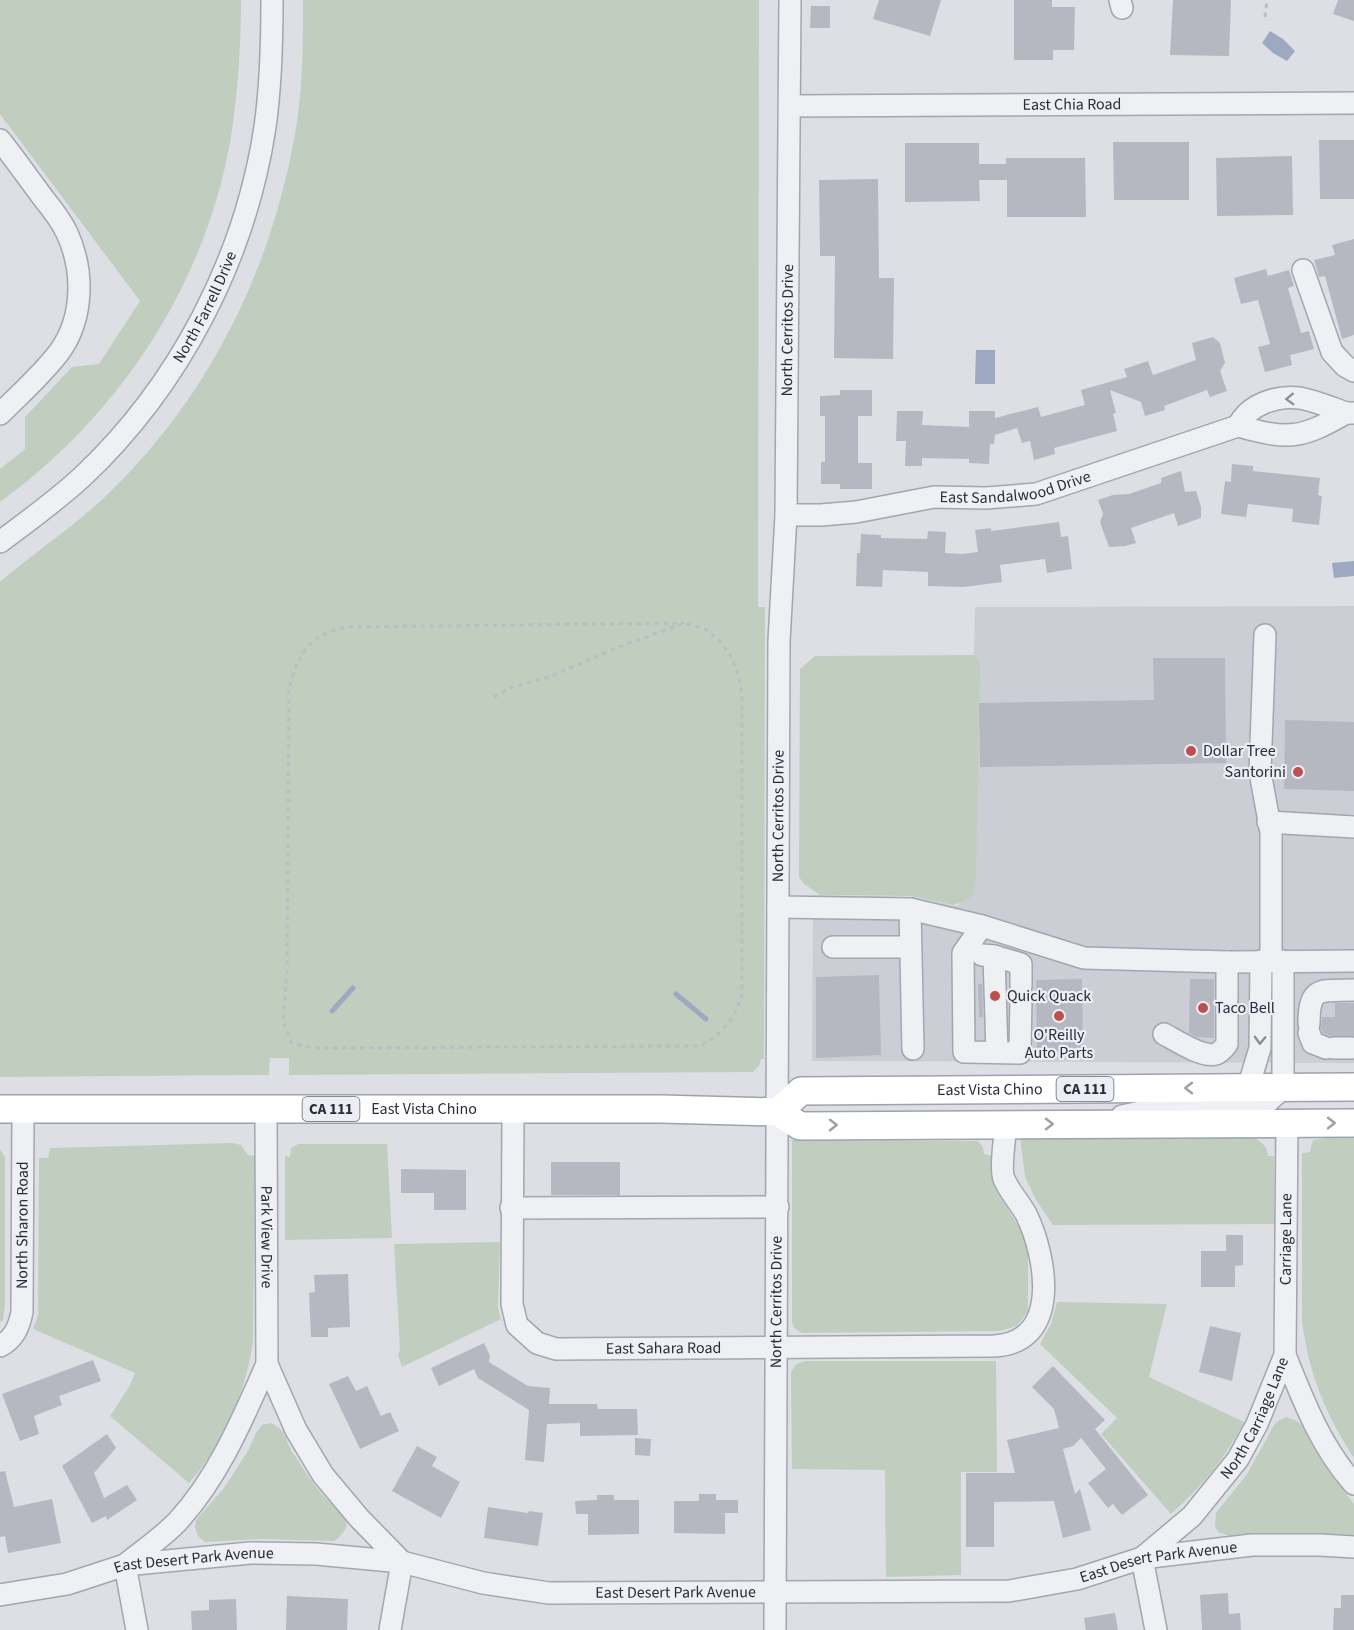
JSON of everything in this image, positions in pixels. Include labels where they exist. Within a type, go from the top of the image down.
[{"type":"main road","name":"East Vista Chino","points":[[778,1112],[801,1091],[1354,1088]]},
{"type":"main road","name":"East Vista Chino","points":[[12,1109],[662,1109],[778,1112],[800,1126],[1354,1123]]},
{"type":"street","name":"North Farrell Drive","points":[[0,542],[46,508],[110,449],[154,395],[187,345],[205,312],[236,242],[258,165],[270,88],[272,0]]},
{"type":"street","name":"North Cerritos Drive","points":[[775,1630],[779,642],[786,515],[790,0]]},
{"type":"street","name":"East Chia Road","points":[[790,106],[1354,103]]},
{"type":"street","points":[[0,140],[66,231],[78,267],[79,304],[70,334],[61,350],[0,414]]},
{"type":"street","points":[[1303,270],[1332,352],[1345,366],[1354,370]]},
{"type":"street","name":"East Sandalwood Drive","points":[[1238,426],[1251,409],[1269,401],[1287,398],[1301,398],[1350,413]]},
{"type":"street","name":"East Sandalwood Drive","points":[[786,515],[856,512],[934,497],[986,498],[1036,494],[1238,426],[1290,436],[1312,431],[1350,413]]},
{"type":"street","points":[[1083,1124],[1150,1110],[1260,1109],[1283,1088],[1272,961],[1271,832],[1260,772],[1265,635]]},
{"type":"street","points":[[1268,822],[1354,827]]},
{"type":"street","points":[[778,908],[910,909],[982,926],[1084,958],[1227,962],[1354,961]]},
{"type":"street","points":[[910,909],[913,1049]]},
{"type":"street","points":[[963,953],[994,956],[1021,964],[1020,1053],[964,1052],[963,953],[982,926]]},
{"type":"street","points":[[833,948],[910,947]]},
{"type":"street","points":[[994,956],[997,1052]]},
{"type":"street","points":[[1248,1088],[1260,1048],[1272,961]]},
{"type":"street","points":[[1164,1035],[1203,1054],[1220,1053],[1227,1044],[1227,962]]},
{"type":"street","points":[[1337,1048],[1313,1043],[1309,1029],[1309,1005],[1314,996],[1322,991],[1354,990]]},
{"type":"street","name":"North Sharon Road","points":[[6,1342],[20,1322],[22,1302],[12,1109]]},
{"type":"street","name":"Park View Drive","points":[[266,1109],[267,1364],[296,1430],[323,1475],[359,1518],[402,1562]]},
{"type":"street","name":"East Sahara Road","points":[[513,1110],[512,1304],[517,1326],[537,1343],[556,1349],[1002,1346],[1018,1341],[1031,1332],[1039,1318],[1042,1260],[1026,1215],[1003,1177],[1006,1124]]},
{"type":"street","name":"Carriage Lane","points":[[1285,1355],[1287,1123]]},
{"type":"street","points":[[512,1208],[778,1207]]},
{"type":"street","name":"North Carriage Lane","points":[[1285,1355],[1310,1418],[1344,1474],[1354,1485]]},
{"type":"street","name":"North Carriage Lane","points":[[1143,1558],[1192,1516],[1238,1459],[1257,1424],[1285,1355]]},
{"type":"street","name":"Park View Drive","points":[[125,1565],[178,1521],[215,1471],[236,1433],[267,1364]]},
{"type":"street","name":"East Desert Park Avenue","points":[[0,1595],[67,1584],[125,1565],[261,1553],[316,1554],[402,1562],[483,1583],[549,1593],[1009,1591],[1077,1579],[1143,1558],[1252,1545],[1354,1547]]},
{"type":"street","points":[[1143,1558],[1156,1630]]},
{"type":"street","points":[[390,1630],[402,1562]]},
{"type":"street","points":[[125,1565],[137,1630]]},
{"type":"path","points":[[1265,17],[1267,0]]},
{"type":"path","points":[[494,697],[510,688],[552,676],[616,648],[684,623],[705,629],[731,656],[739,677],[742,699],[742,993],[738,1010],[715,1038],[700,1046],[319,1048],[291,1042],[283,1021],[287,968],[290,689],[296,664],[303,651],[318,636],[346,627],[684,623]]},
{"type":"shaded area","points":[[1354,606],[1354,1063],[812,1061],[813,895],[912,897],[957,906],[969,897],[975,607]]},
{"type":"green space","points":[[0,0],[241,0],[239,68],[231,137],[219,191],[201,244],[179,294],[151,342],[119,387],[83,429],[43,467],[0,502],[0,469],[25,449],[25,417],[72,367],[99,364],[140,301],[0,114]]},
{"type":"green space","points":[[303,0],[759,0],[758,607],[765,607],[764,1059],[761,1059],[759,1066],[753,1072],[289,1075],[289,1058],[270,1058],[269,1075],[0,1077],[0,582],[99,502],[148,451],[180,410],[209,367],[234,321],[273,224],[287,174],[300,92]]},
{"type":"green space","points":[[975,655],[980,663],[976,880],[972,896],[964,902],[953,905],[910,896],[820,895],[804,884],[799,877],[800,669],[815,656]]},
{"type":"green space","points":[[1020,1136],[1255,1137],[1266,1147],[1268,1156],[1274,1156],[1274,1224],[1053,1225],[1036,1200],[1025,1177]]},
{"type":"green space","points":[[1354,1138],[1354,1458],[1335,1426],[1320,1392],[1309,1358],[1302,1321],[1302,1153],[1310,1152],[1313,1140]]},
{"type":"green space","points":[[792,1140],[978,1141],[983,1147],[984,1154],[992,1156],[992,1171],[999,1195],[1024,1235],[1028,1250],[1028,1311],[1017,1326],[1000,1331],[802,1333],[794,1328],[792,1322]]},
{"type":"green space","points":[[232,1143],[241,1145],[248,1155],[255,1156],[253,1342],[245,1380],[223,1435],[189,1483],[110,1416],[129,1387],[135,1373],[33,1329],[38,1315],[39,1158],[48,1158],[50,1148]]},
{"type":"green space","points":[[298,1144],[387,1144],[392,1238],[285,1240],[285,1156],[290,1157],[291,1148]]},
{"type":"green space","points":[[0,1149],[5,1157],[5,1303],[3,1320],[0,1322]]},
{"type":"green space","points":[[500,1242],[498,1308],[501,1319],[402,1367],[398,1354],[400,1350],[394,1244]]},
{"type":"green space","points":[[1057,1302],[1167,1304],[1149,1377],[1244,1422],[1212,1471],[1193,1494],[1171,1514],[1101,1434],[1117,1418],[1040,1344],[1051,1324]]},
{"type":"green space","points":[[806,1361],[996,1361],[997,1472],[961,1472],[961,1575],[886,1577],[885,1470],[792,1469],[791,1372],[796,1364]]},
{"type":"green space","points":[[1286,1417],[1303,1426],[1323,1463],[1354,1504],[1354,1535],[1229,1536],[1218,1532],[1215,1526],[1216,1513],[1247,1474],[1274,1425]]},
{"type":"green space","points":[[271,1423],[281,1430],[311,1481],[345,1518],[344,1531],[334,1541],[261,1539],[205,1542],[198,1536],[195,1528],[196,1520],[224,1488],[262,1425]]},
{"type":"water","points":[[1270,31],[1283,39],[1295,51],[1287,61],[1262,43]]},
{"type":"water","points":[[976,350],[995,350],[995,384],[975,384]]},
{"type":"water","points":[[1354,561],[1354,576],[1334,578],[1332,563]]},
{"type":"building","points":[[879,0],[941,0],[930,36],[873,19]]},
{"type":"building","points":[[1014,0],[1052,0],[1052,7],[1075,7],[1074,50],[1053,50],[1053,60],[1014,60]]},
{"type":"building","points":[[1173,0],[1231,0],[1229,56],[1170,55]]},
{"type":"building","points":[[1338,0],[1354,0],[1354,21],[1333,14]]},
{"type":"building","points":[[811,6],[830,6],[830,28],[810,28]]},
{"type":"building","points":[[1319,140],[1354,140],[1354,199],[1320,199]]},
{"type":"building","points":[[1113,142],[1189,142],[1189,200],[1114,200]]},
{"type":"building","points":[[905,143],[979,143],[979,164],[1006,164],[1006,158],[1085,158],[1086,217],[1007,217],[1007,180],[979,180],[980,201],[905,202]]},
{"type":"building","points":[[1292,156],[1293,215],[1217,216],[1216,158]]},
{"type":"building","points":[[878,179],[879,278],[894,278],[893,359],[834,358],[835,256],[820,256],[819,180]]},
{"type":"building","points":[[1354,239],[1354,335],[1342,339],[1325,276],[1319,277],[1314,260],[1335,255],[1332,245]]},
{"type":"building","points":[[1266,269],[1268,276],[1289,270],[1294,286],[1288,288],[1301,333],[1309,331],[1314,349],[1290,355],[1292,365],[1265,372],[1258,347],[1270,344],[1258,300],[1241,304],[1234,278]]},
{"type":"building","points":[[1213,337],[1220,343],[1225,363],[1220,371],[1227,391],[1210,397],[1207,390],[1164,406],[1165,410],[1145,416],[1141,402],[1110,390],[1116,413],[1113,414],[1117,431],[1054,448],[1055,454],[1034,460],[1030,441],[1022,443],[1017,428],[995,435],[994,444],[990,444],[989,464],[969,463],[969,459],[922,458],[922,466],[905,466],[906,441],[896,441],[897,411],[923,411],[922,425],[969,427],[969,411],[995,411],[995,418],[1038,407],[1041,417],[1085,405],[1081,390],[1127,377],[1124,369],[1148,361],[1153,375],[1196,360],[1192,343]]},
{"type":"building","points":[[840,390],[872,390],[872,416],[858,416],[858,463],[872,463],[872,489],[840,489],[840,484],[821,484],[821,462],[825,462],[825,416],[820,416],[820,396],[840,395]]},
{"type":"building","points":[[1232,464],[1253,466],[1253,471],[1320,478],[1318,495],[1322,496],[1319,525],[1292,522],[1293,509],[1248,504],[1246,517],[1221,514],[1225,481],[1231,482]]},
{"type":"building","points":[[1181,471],[1185,492],[1196,491],[1201,507],[1201,518],[1178,526],[1174,513],[1131,528],[1136,543],[1109,547],[1100,522],[1103,514],[1098,500],[1113,495],[1129,494],[1161,483],[1161,478]]},
{"type":"building","points":[[1059,522],[1061,537],[1068,536],[1072,569],[1047,573],[1045,559],[1000,565],[1002,582],[964,587],[928,586],[928,572],[883,570],[882,587],[856,586],[857,553],[860,553],[861,534],[881,535],[881,538],[927,539],[928,531],[946,532],[945,553],[962,554],[978,552],[975,530],[991,528],[991,531]]},
{"type":"building","points":[[1153,658],[1225,658],[1226,763],[980,767],[979,703],[1154,700]]},
{"type":"building","points":[[1285,720],[1354,722],[1354,791],[1284,789]]},
{"type":"building","points":[[879,975],[881,1055],[816,1058],[816,977]]},
{"type":"building","name":"O'Reilly Auto Parts","points":[[1082,979],[1083,1051],[1037,1052],[1036,980]]},
{"type":"building","name":"Taco Bell","points":[[1190,979],[1214,979],[1214,1038],[1197,1037],[1189,1033]]},
{"type":"building","points":[[978,984],[982,984],[983,1017],[979,1017]]},
{"type":"building","points":[[1335,1003],[1354,1003],[1354,1036],[1331,1036],[1323,1033],[1322,1017],[1335,1017]]},
{"type":"building","points":[[551,1162],[620,1162],[620,1195],[551,1195]]},
{"type":"building","points":[[401,1169],[466,1170],[466,1210],[434,1210],[434,1193],[401,1193]]},
{"type":"building","points":[[1226,1235],[1243,1235],[1243,1265],[1235,1266],[1235,1287],[1201,1287],[1201,1251],[1226,1251]]},
{"type":"building","points":[[348,1274],[350,1327],[328,1328],[328,1337],[311,1337],[309,1293],[315,1292],[314,1275]]},
{"type":"building","points":[[1210,1326],[1241,1333],[1232,1381],[1199,1372]]},
{"type":"building","points":[[484,1343],[490,1356],[489,1362],[528,1386],[550,1388],[549,1404],[597,1404],[598,1409],[637,1409],[638,1435],[580,1436],[580,1423],[547,1424],[544,1462],[525,1460],[529,1410],[478,1378],[474,1369],[439,1386],[431,1368]]},
{"type":"building","points":[[93,1360],[101,1381],[59,1396],[62,1405],[34,1416],[39,1434],[20,1441],[2,1394]]},
{"type":"building","points":[[1053,1366],[1105,1420],[1095,1429],[1148,1495],[1122,1515],[1113,1504],[1108,1508],[1088,1483],[1106,1469],[1081,1438],[1073,1446],[1063,1449],[1075,1494],[1080,1489],[1091,1530],[1063,1538],[1054,1501],[994,1502],[994,1547],[966,1547],[966,1473],[1015,1473],[1007,1440],[1059,1428],[1054,1409],[1032,1387]]},
{"type":"building","points":[[348,1376],[356,1391],[367,1386],[381,1416],[390,1412],[399,1431],[360,1449],[329,1384]]},
{"type":"building","points":[[107,1434],[116,1448],[94,1473],[104,1498],[127,1485],[137,1500],[107,1520],[106,1516],[92,1523],[62,1466]]},
{"type":"building","points":[[635,1438],[651,1439],[650,1456],[635,1455]]},
{"type":"building","points":[[417,1446],[437,1457],[432,1466],[460,1482],[441,1518],[392,1491]]},
{"type":"building","points":[[5,1471],[14,1507],[52,1499],[61,1543],[8,1553],[5,1536],[0,1537],[0,1472]]},
{"type":"building","points":[[699,1494],[716,1494],[716,1500],[738,1500],[738,1513],[725,1513],[725,1534],[674,1533],[674,1501],[699,1501]]},
{"type":"building","points":[[597,1495],[614,1495],[614,1500],[639,1500],[639,1534],[588,1535],[588,1514],[576,1514],[575,1501],[597,1500]]},
{"type":"building","points":[[488,1507],[543,1513],[538,1546],[484,1538]]},
{"type":"building","points":[[1228,1593],[1229,1614],[1240,1613],[1241,1630],[1202,1630],[1200,1595]]},
{"type":"building","points":[[1341,1595],[1354,1595],[1354,1630],[1333,1630],[1334,1608],[1341,1608]]},
{"type":"building","points":[[287,1596],[348,1599],[347,1630],[286,1630]]},
{"type":"building","points":[[236,1599],[237,1630],[192,1630],[191,1611],[209,1610],[209,1600]]},
{"type":"building","points":[[1115,1613],[1118,1630],[1086,1630],[1084,1618]]},
{"type":"waterway","points":[[332,1011],[353,988]]},
{"type":"waterway","points":[[676,994],[706,1019]]},
{"type":"place","name":"Dollar Tree","points":[[1191,751]]},
{"type":"place","name":"Santorini","points":[[1298,772]]},
{"type":"place","name":"Quick Quack","points":[[995,996]]},
{"type":"place","name":"Taco Bell","points":[[1203,1008]]},
{"type":"place","name":"O'Reilly Auto Parts","points":[[1059,1016]]}]
